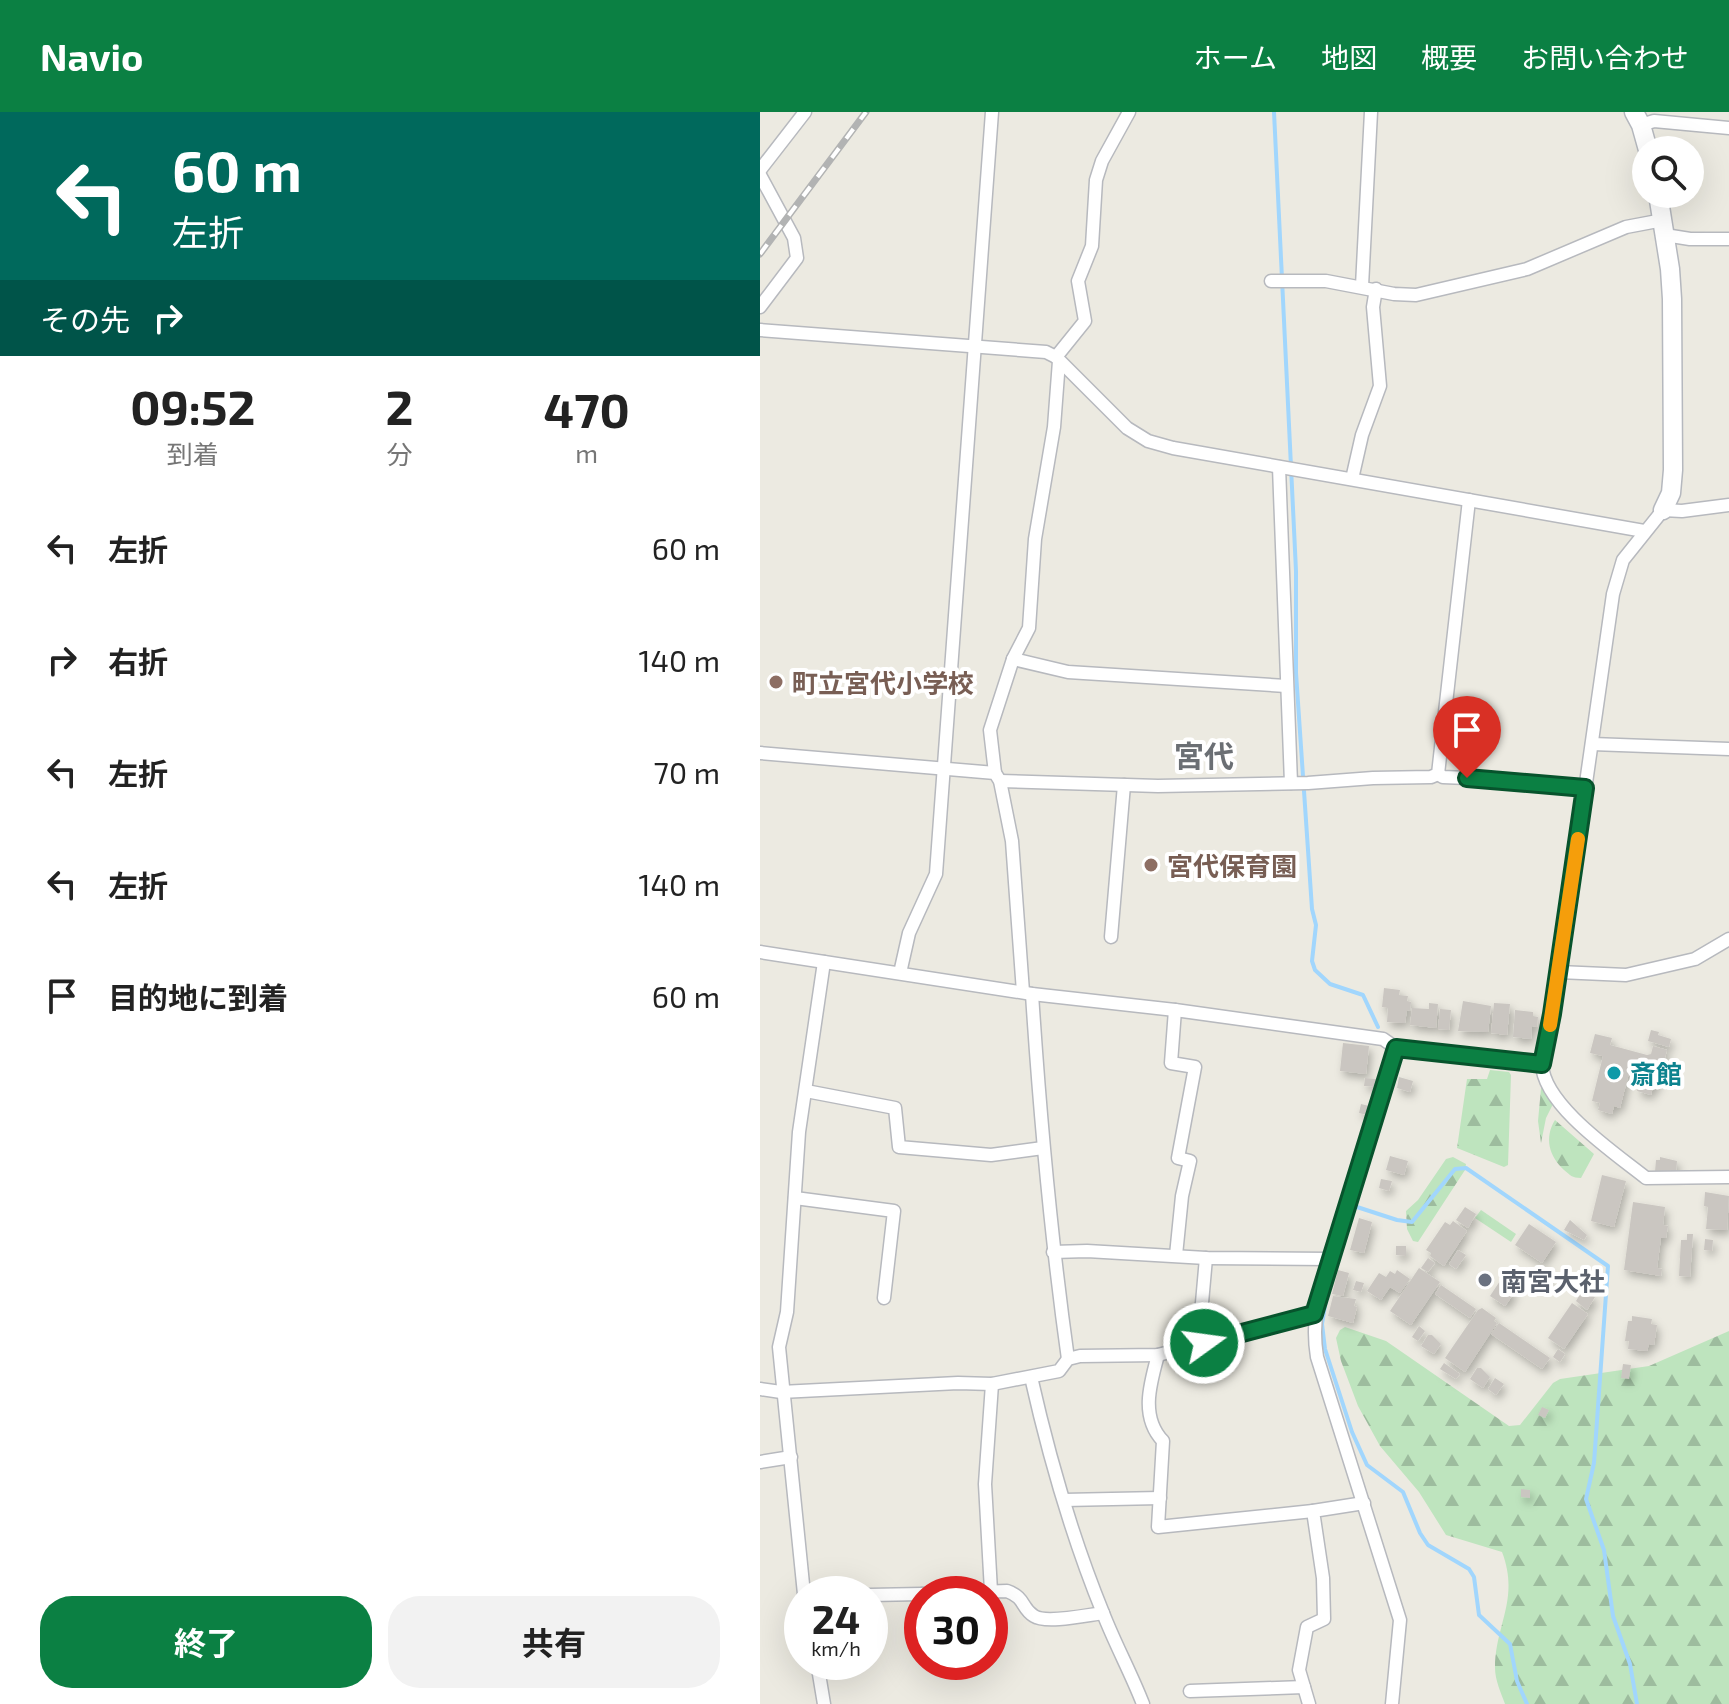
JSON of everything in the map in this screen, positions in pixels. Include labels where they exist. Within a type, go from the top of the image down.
[{"type":"street","points":[[760,307],[797,258],[794,238],[760,173],[805,112]]},
{"type":"street","points":[[900,973],[909,933],[936,874],[992,112]]},
{"type":"street","points":[[1068,1359],[1053,1252],[1012,841],[990,730],[1013,659],[1029,628],[1035,539],[1054,427],[1057,359],[1085,321],[1078,281],[1092,246],[1096,180],[1102,161],[1129,112]]},
{"type":"street","points":[[1362,286],[1371,112]]},
{"type":"street","points":[[1637,118],[1654,121],[1680,117],[1729,128]]},
{"type":"street","points":[[1661,208],[1672,299],[1671,493],[1663,510],[1623,560],[1613,594],[1542,1071],[1560,1105],[1646,1178],[1729,1177]]},
{"type":"street","points":[[1271,281],[1290,279],[1416,295],[1527,269],[1626,227],[1664,227],[1690,239],[1729,239]]},
{"type":"street","points":[[1352,479],[1362,435],[1380,386],[1373,307],[1376,289]]},
{"type":"street","points":[[760,330],[1046,352],[1057,359],[1127,428],[1148,441],[1288,469],[1644,531]]},
{"type":"street","points":[[1288,469],[1286,686],[1299,783]]},
{"type":"street","points":[[1438,774],[1469,500]]},
{"type":"street","points":[[1663,510],[1729,505]]},
{"type":"street","points":[[1013,659],[1068,672],[1286,686]]},
{"type":"street","points":[[1592,744],[1729,749]]},
{"type":"street","points":[[760,753],[945,767],[998,777],[1124,785],[1299,783],[1431,777],[1438,774]]},
{"type":"street","points":[[1438,774],[1443,777],[1515,780],[1585,788]]},
{"type":"street","points":[[1111,937],[1124,785]]},
{"type":"street","points":[[1559,972],[1626,975],[1695,959],[1729,939]]},
{"type":"street","points":[[760,952],[1028,993],[1383,1039],[1396,1048],[1542,1064]]},
{"type":"street","points":[[801,1576],[779,1347],[787,1312],[799,1132],[824,962]]},
{"type":"street","points":[[1175,1010],[1171,1063],[1195,1067],[1178,1158],[1190,1161],[1182,1196],[1176,1255]]},
{"type":"street","points":[[1392,1704],[1400,1620],[1317,1357],[1314,1314],[1396,1048]]},
{"type":"street","points":[[806,1091],[895,1108],[899,1147],[991,1155],[1043,1148]]},
{"type":"street","points":[[795,1198],[894,1211],[884,1298]]},
{"type":"street","points":[[1053,1252],[1330,1259]]},
{"type":"street","points":[[1204,1343],[1201,1314],[1206,1258]]},
{"type":"street","points":[[760,1389],[781,1392],[992,1384],[1059,1371],[1068,1359],[1080,1356],[1158,1355],[1314,1314]]},
{"type":"street","points":[[1158,1355],[1147,1394],[1153,1430],[1163,1441],[1158,1527],[1364,1503]]},
{"type":"street","points":[[1031,1377],[1064,1500],[1103,1613],[1143,1704]]},
{"type":"street","points":[[990,1576],[985,1484],[992,1384]]},
{"type":"street","points":[[760,1462],[791,1457]]},
{"type":"street","points":[[1064,1500],[1160,1498]]},
{"type":"street","points":[[1309,1704],[1299,1670],[1307,1627],[1324,1619],[1323,1578],[1313,1511]]},
{"type":"street","points":[[1008,1591],[1018,1595],[1031,1615],[1043,1620],[1103,1613]]},
{"type":"street","points":[[820,1680],[824,1704]]},
{"type":"street","points":[[1190,1691],[1304,1687]]},
{"type":"green space","points":[[1490,1070],[1509,1072],[1511,1075],[1508,1165],[1504,1167],[1457,1148],[1467,1079],[1487,1079]]},
{"type":"green space","points":[[1542,1078],[1553,1104],[1546,1118],[1541,1143],[1538,1121]]},
{"type":"green space","points":[[1555,1120],[1594,1154],[1581,1178],[1573,1177],[1564,1170],[1552,1153],[1549,1140]]},
{"type":"green space","points":[[1453,1157],[1466,1164],[1465,1170],[1418,1242],[1413,1241],[1407,1229],[1406,1211],[1418,1200],[1446,1159]]},
{"type":"green space","points":[[1481,1210],[1516,1234],[1511,1242],[1475,1218]]},
{"type":"green space","points":[[1345,1327],[1386,1341],[1509,1426],[1520,1425],[1553,1383],[1560,1379],[1649,1366],[1729,1331],[1729,1704],[1505,1704],[1495,1668],[1508,1598],[1507,1569],[1502,1552],[1446,1535],[1419,1492],[1380,1446],[1358,1406],[1341,1361],[1336,1338]]},
{"type":"building","points":[[1384,988],[1400,990],[1399,995],[1408,996],[1410,1011],[1407,1010],[1405,1023],[1387,1022],[1388,1008],[1382,1007]]},
{"type":"building","points":[[1463,1001],[1491,1006],[1488,1032],[1458,1031]]},
{"type":"building","points":[[1429,1003],[1438,1004],[1436,1028],[1410,1025],[1412,1008],[1429,1009]]},
{"type":"building","points":[[1494,1003],[1510,1004],[1507,1035],[1491,1033]]},
{"type":"building","points":[[1440,1009],[1451,1010],[1449,1030],[1438,1029]]},
{"type":"building","points":[[1515,1010],[1533,1012],[1533,1016],[1538,1017],[1537,1027],[1532,1026],[1531,1039],[1513,1037]]},
{"type":"building","points":[[1651,1030],[1671,1039],[1669,1047],[1648,1041]]},
{"type":"building","name":"斎館","points":[[1595,1034],[1612,1038],[1610,1045],[1647,1055],[1651,1054],[1653,1046],[1667,1050],[1662,1069],[1658,1068],[1657,1088],[1653,1087],[1651,1095],[1637,1091],[1644,1068],[1631,1065],[1620,1108],[1614,1106],[1612,1114],[1598,1110],[1600,1103],[1592,1101],[1603,1056],[1590,1053]]},
{"type":"building","points":[[1343,1043],[1369,1046],[1366,1074],[1340,1071]]},
{"type":"building","points":[[1399,1077],[1413,1081],[1410,1092],[1397,1088]]},
{"type":"building","points":[[1365,1078],[1376,1079],[1376,1087],[1364,1086]]},
{"type":"building","points":[[1361,1104],[1369,1106],[1367,1115],[1359,1113]]},
{"type":"building","points":[[1390,1156],[1408,1161],[1404,1175],[1386,1170]]},
{"type":"building","points":[[1660,1157],[1677,1161],[1676,1173],[1655,1172],[1656,1160]]},
{"type":"building","points":[[1602,1175],[1626,1181],[1614,1227],[1591,1221]]},
{"type":"building","points":[[1381,1179],[1392,1181],[1389,1191],[1379,1188]]},
{"type":"building","points":[[1705,1192],[1729,1196],[1727,1230],[1706,1229],[1708,1207],[1704,1206]]},
{"type":"building","points":[[1633,1202],[1665,1207],[1663,1225],[1668,1226],[1666,1238],[1661,1238],[1657,1268],[1662,1269],[1661,1276],[1624,1270]]},
{"type":"building","points":[[1465,1207],[1476,1214],[1468,1228],[1456,1220]]},
{"type":"building","points":[[1359,1218],[1372,1222],[1364,1253],[1350,1250]]},
{"type":"building","points":[[1570,1220],[1587,1235],[1584,1240],[1564,1230]]},
{"type":"building","points":[[1453,1221],[1467,1231],[1444,1266],[1426,1250],[1445,1222],[1450,1225]]},
{"type":"building","points":[[1529,1224],[1556,1242],[1542,1263],[1515,1245]]},
{"type":"building","points":[[1687,1234],[1693,1234],[1690,1277],[1679,1276],[1681,1240],[1687,1240]]},
{"type":"building","points":[[1705,1239],[1713,1240],[1712,1251],[1704,1250]]},
{"type":"building","points":[[1396,1246],[1406,1246],[1406,1256],[1396,1255]]},
{"type":"building","points":[[1458,1250],[1466,1255],[1456,1269],[1449,1264]]},
{"type":"building","points":[[1428,1258],[1435,1263],[1428,1272],[1421,1268]]},
{"type":"building","points":[[1543,1267],[1552,1274],[1545,1284],[1536,1278]]},
{"type":"building","points":[[1419,1268],[1440,1282],[1411,1325],[1390,1311]]},
{"type":"building","points":[[1338,1270],[1349,1273],[1343,1296],[1332,1294]]},
{"type":"building","points":[[1397,1270],[1410,1279],[1400,1293],[1390,1287],[1381,1300],[1367,1291],[1379,1273],[1386,1277],[1390,1271],[1395,1274]]},
{"type":"building","points":[[1356,1281],[1364,1283],[1361,1292],[1353,1290]]},
{"type":"building","points":[[1500,1281],[1515,1292],[1505,1306],[1490,1296]]},
{"type":"building","points":[[1441,1285],[1476,1309],[1470,1318],[1435,1294]]},
{"type":"building","points":[[1582,1291],[1595,1297],[1587,1310],[1576,1301]]},
{"type":"building","points":[[1333,1296],[1356,1299],[1353,1323],[1328,1316]]},
{"type":"building","points":[[1572,1303],[1588,1314],[1564,1349],[1548,1338]]},
{"type":"building","points":[[1482,1308],[1496,1318],[1494,1321],[1497,1323],[1465,1372],[1445,1358]]},
{"type":"building","points":[[1632,1316],[1652,1319],[1651,1324],[1657,1325],[1654,1345],[1649,1344],[1647,1351],[1628,1349],[1629,1341],[1625,1341],[1628,1321],[1632,1321]]},
{"type":"building","points":[[1499,1323],[1550,1358],[1542,1369],[1491,1334]]},
{"type":"building","points":[[1419,1326],[1425,1331],[1418,1341],[1412,1337]]},
{"type":"building","points":[[1428,1335],[1441,1344],[1434,1354],[1421,1346]]},
{"type":"building","points":[[1558,1349],[1565,1354],[1560,1362],[1553,1357]]},
{"type":"building","points":[[1444,1363],[1460,1374],[1456,1379],[1440,1369]]},
{"type":"building","points":[[1623,1364],[1631,1365],[1629,1379],[1621,1378]]},
{"type":"building","points":[[1477,1368],[1490,1377],[1483,1388],[1470,1379]]},
{"type":"building","points":[[1495,1378],[1504,1384],[1496,1395],[1488,1389]]},
{"type":"building","points":[[1542,1407],[1549,1410],[1545,1418],[1538,1415]]},
{"type":"building","points":[[1521,1489],[1530,1490],[1530,1498],[1521,1497]]},
{"type":"waterway","points":[[1274,112],[1296,571],[1296,673],[1312,909],[1316,925],[1312,961],[1315,970],[1330,984],[1363,995],[1378,1027]]},
{"type":"waterway","points":[[1373,1145],[1327,1294],[1322,1324],[1325,1349],[1352,1432],[1367,1465],[1403,1492],[1428,1545],[1469,1569],[1474,1577],[1479,1615],[1510,1644],[1517,1681],[1527,1704]]},
{"type":"waterway","points":[[1354,1206],[1412,1222],[1455,1169],[1466,1168],[1608,1266],[1594,1463],[1586,1499],[1604,1550],[1613,1616],[1630,1664],[1637,1704]]},
{"type":"railway","points":[[760,254],[866,112]]},
{"type":"slow traffic","points":[[1550,1025],[1578,839]]},
{"type":"place","name":"町立宮代小学校","points":[[776,682]]},
{"type":"place","name":"宮代保育園","points":[[1151,865]]},
{"type":"place","name":"斎館","points":[[1614,1073]]},
{"type":"place","name":"南宮大社","points":[[1485,1280]]},
{"type":"district","name":"宮代","points":[[1204,755]]},
{"type":"route","points":[[1204,1343],[1314,1314],[1396,1048],[1542,1064],[1549,1036],[1585,788],[1467,778]]}]
